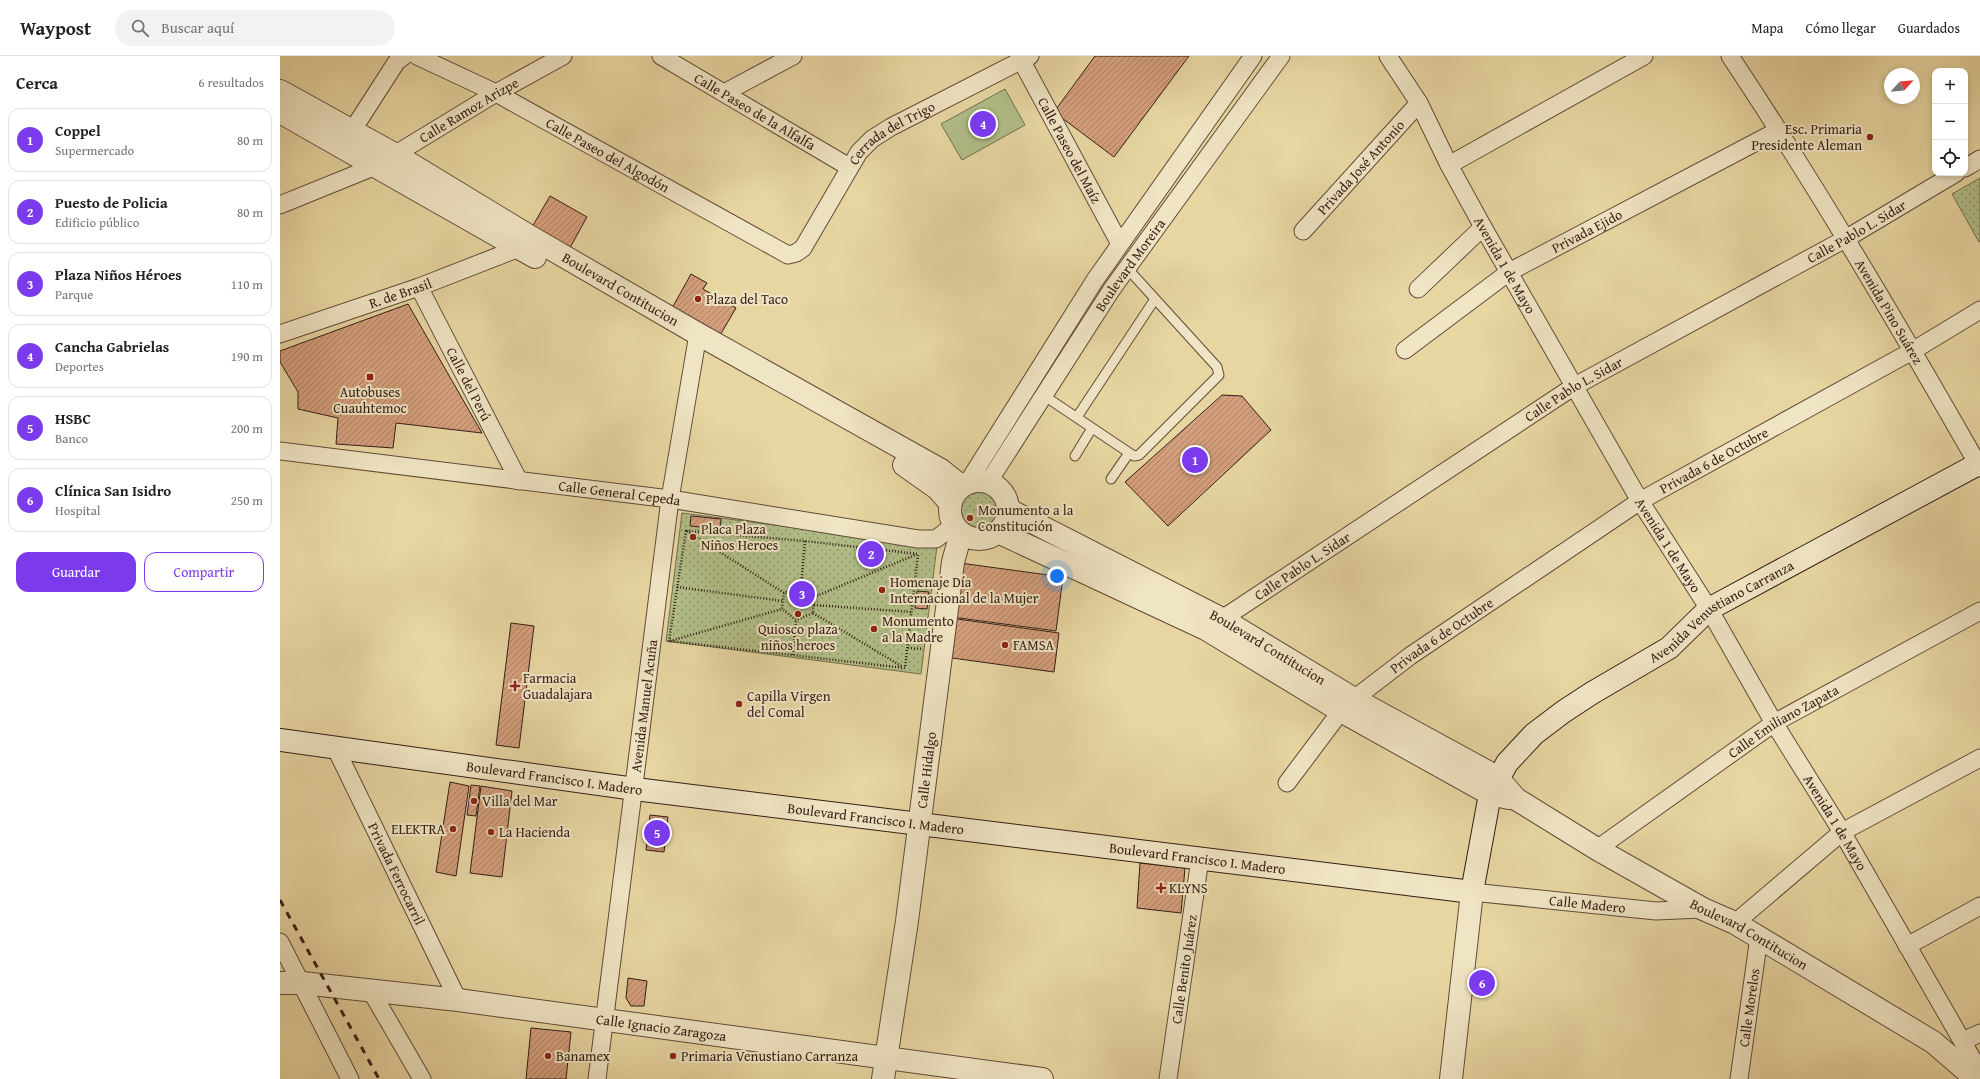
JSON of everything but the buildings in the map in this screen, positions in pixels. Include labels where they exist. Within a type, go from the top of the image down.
[{"type":"street","points":[[352,131],[397,61],[404,56]]},
{"type":"street","name":"Calle Paseo del Algodón","points":[[417,56],[496,93],[788,255],[796,253]]},
{"type":"street","name":"Calle Ramoz Arizpe","points":[[280,205],[376,166],[496,93],[562,56]]},
{"type":"street","name":"Calle Paseo de la Alfalfa","points":[[661,56],[849,167]]},
{"type":"street","points":[[724,93],[793,56]]},
{"type":"street","name":"Boulevard Moreira","points":[[967,488],[1095,280],[1253,56]]},
{"type":"street","name":"Boulevard Moreira","points":[[967,488],[1043,395],[1112,289],[1212,149],[1281,56]]},
{"type":"street","name":"Avenida 1 de Mayo","points":[[1388,56],[1419,103],[1449,166],[1640,501],[1709,610],[1774,723],[1842,832],[1980,1072]]},
{"type":"street","points":[[1449,166],[1644,56]]},
{"type":"street","name":"Avenida Pino Suárez","points":[[1730,56],[1779,130],[1847,238],[1914,350],[1979,465]]},
{"type":"street","name":"Cerrada del Trigo","points":[[796,253],[803,248],[859,152],[872,139],[891,127],[1023,58]]},
{"type":"street","name":"Calle Paseo del Maíz","points":[[1023,58],[1120,244]]},
{"type":"street","points":[[1229,89],[1249,100]]},
{"type":"street","name":"Boulevard Contitucion","points":[[280,91],[394,154],[697,341],[925,478],[938,489],[967,488]]},
{"type":"street","name":"Privada José Antonio","points":[[1303,231],[1419,103]]},
{"type":"street","name":"Boulevard Contitucion","points":[[280,112],[519,248],[697,341]]},
{"type":"street","name":"Privada Ejido","points":[[1405,350],[1509,272],[1779,130]]},
{"type":"street","points":[[1195,137],[1212,149]]},
{"type":"street","points":[[1968,166],[1980,159]]},
{"type":"street","name":"Calle Pablo L. Sidar","points":[[1214,624],[1574,387],[1847,238],[1951,176]]},
{"type":"street","points":[[1418,289],[1483,227]]},
{"type":"street","name":"R. de Brasil","points":[[280,334],[419,287],[519,248]]},
{"type":"street","points":[[1095,280],[1112,289]]},
{"type":"street","name":"Calle del Perú","points":[[419,287],[519,481]]},
{"type":"street","name":"Privada 6 de Octubre","points":[[1347,705],[1410,656],[1640,501],[1914,350],[1980,310]]},
{"type":"street","name":"Avenida Manuel Acuña","points":[[597,1079],[635,789],[661,639],[670,499],[697,341]]},
{"type":"street","name":"Calle General Cepeda","points":[[280,451],[670,499],[918,539],[936,539]]},
{"type":"street","name":"Avenida Venustiano Carranza","points":[[1494,786],[1517,751],[1534,734],[1563,712],[1592,693],[1669,648],[1709,610],[1979,465]]},
{"type":"street","points":[[967,488],[999,488],[1006,498],[1009,510],[1006,522],[998,532],[990,538],[980,539],[970,538],[957,529],[950,514],[967,488]]},
{"type":"street","name":"Boulevard Contitucion","points":[[1009,510],[1214,624],[1347,705],[1494,786],[1597,850],[1703,909],[1735,923],[1759,937],[1933,1042],[1976,1079]]},
{"type":"street","points":[[936,539],[957,529]]},
{"type":"street","name":"Calle Hidalgo","points":[[883,1079],[907,921],[957,529]]},
{"type":"street","name":"Boulevard Contitucion","points":[[998,532],[1214,624]]},
{"type":"street","name":"Calle Emiliano Zapata","points":[[1597,850],[1774,723],[1980,611]]},
{"type":"street","points":[[1287,783],[1347,705]]},
{"type":"street","name":"Boulevard Francisco I. Madero","points":[[280,740],[635,789],[1472,892]]},
{"type":"street","name":"Privada Ferrocarril","points":[[335,747],[458,1000]]},
{"type":"street","points":[[1735,923],[1842,832],[1980,758]]},
{"type":"street","points":[[1451,1079],[1472,892],[1494,786]]},
{"type":"street","name":"Calle Benito Juárez","points":[[1168,1079],[1200,858]]},
{"type":"street","name":"Calle Madero","points":[[1472,892],[1656,911],[1703,909]]},
{"type":"street","points":[[1907,946],[1980,906]]},
{"type":"street","name":"Calle Morelos","points":[[1739,1079],[1759,937]]},
{"type":"street","points":[[280,942],[350,1079]]},
{"type":"street","name":"Calle Ignacio Zaragoza","points":[[280,983],[302,983],[458,1000],[1042,1079]]},
{"type":"street","points":[[371,991],[422,1079]]},
{"type":"street","points":[[1963,1041],[1980,1033]]},
{"type":"lane","points":[[1043,395],[1077,416],[1092,428],[1134,456],[1139,455],[1219,375],[1217,367],[1127,268]]},
{"type":"lane","points":[[1077,416],[1155,299]]},
{"type":"lane","points":[[1075,456],[1092,428]]},
{"type":"lane","points":[[1112,479],[1129,453]]},
{"type":"path","points":[[661,639],[677,587],[686,531],[683,524]]},
{"type":"path","points":[[686,531],[805,541],[918,554]]},
{"type":"path","points":[[686,531],[784,593]]},
{"type":"path","points":[[814,596],[918,554],[936,539]]},
{"type":"path","points":[[801,587],[805,541]]},
{"type":"path","points":[[906,668],[918,554]]},
{"type":"path","points":[[677,587],[783,601]]},
{"type":"path","points":[[784,593],[801,587]]},
{"type":"path","points":[[801,587],[814,596]]},
{"type":"path","points":[[782,609],[784,593]]},
{"type":"path","points":[[813,613],[814,596]]},
{"type":"path","points":[[814,605],[912,612]]},
{"type":"path","points":[[661,639],[782,609]]},
{"type":"path","points":[[782,609],[796,620]]},
{"type":"path","points":[[813,613],[906,668]]},
{"type":"path","points":[[796,620],[813,613]]},
{"type":"path","points":[[793,655],[796,620]]},
{"type":"path","points":[[661,639],[906,668]]},
{"type":"green space","points":[[1005,89],[1025,125],[962,160],[941,124]]},
{"type":"green space","points":[[1980,178],[1980,241],[1979,242],[1952,194]]},
{"type":"green space","points":[[975,490],[983,490],[991,493],[997,499],[1000,511],[997,523],[991,529],[983,532],[975,532],[967,529],[961,523],[958,515],[958,507],[961,499],[967,493]]},
{"type":"green space","points":[[682,513],[937,546],[921,674],[666,641]]},
{"type":"railway","points":[[280,900],[379,1079]]},
{"type":"place","name":"Cancha Gabrielas","points":[[983,124]]},
{"type":"place","name":"Esc. Primaria Presidente Aleman","points":[[1870,137]]},
{"type":"place","name":"Plaza del Taco","points":[[698,299]]},
{"type":"place","name":"Autobuses Cuauhtemoc","points":[[370,377]]},
{"type":"place","name":"Coppel","points":[[1195,460]]},
{"type":"place","name":"Monumento a la Constitución","points":[[970,518]]},
{"type":"place","name":"Placa Plaza Niños Heroes","points":[[693,537]]},
{"type":"place","name":"Puesto de Policia","points":[[871,554]]},
{"type":"place","name":"Homenaje Día Internacional de la Mujer","points":[[882,590]]},
{"type":"place","name":"Plaza Niños Héroes","points":[[802,594]]},
{"type":"place","name":"Quiosco plaza niños heroes","points":[[798,614]]},
{"type":"place","name":"Monumento a la Madre","points":[[874,629]]},
{"type":"place","name":"FAMSA","points":[[1005,645]]},
{"type":"place","name":"Farmacia Guadalajara","points":[[515,686]]},
{"type":"place","name":"Capilla Virgen del Comal","points":[[739,704]]},
{"type":"place","name":"Villa del Mar","points":[[474,801]]},
{"type":"place","name":"ELEKTRA","points":[[453,829]]},
{"type":"place","name":"La Hacienda","points":[[491,832]]},
{"type":"place","name":"HSBC","points":[[657,833]]},
{"type":"place","name":"KLYNS","points":[[1161,888]]},
{"type":"place","name":"Clínica San Isidro","points":[[1482,983]]},
{"type":"place","name":"Banamex","points":[[548,1056]]},
{"type":"place","name":"Primaria Venustiano Carranza","points":[[673,1056]]}]
